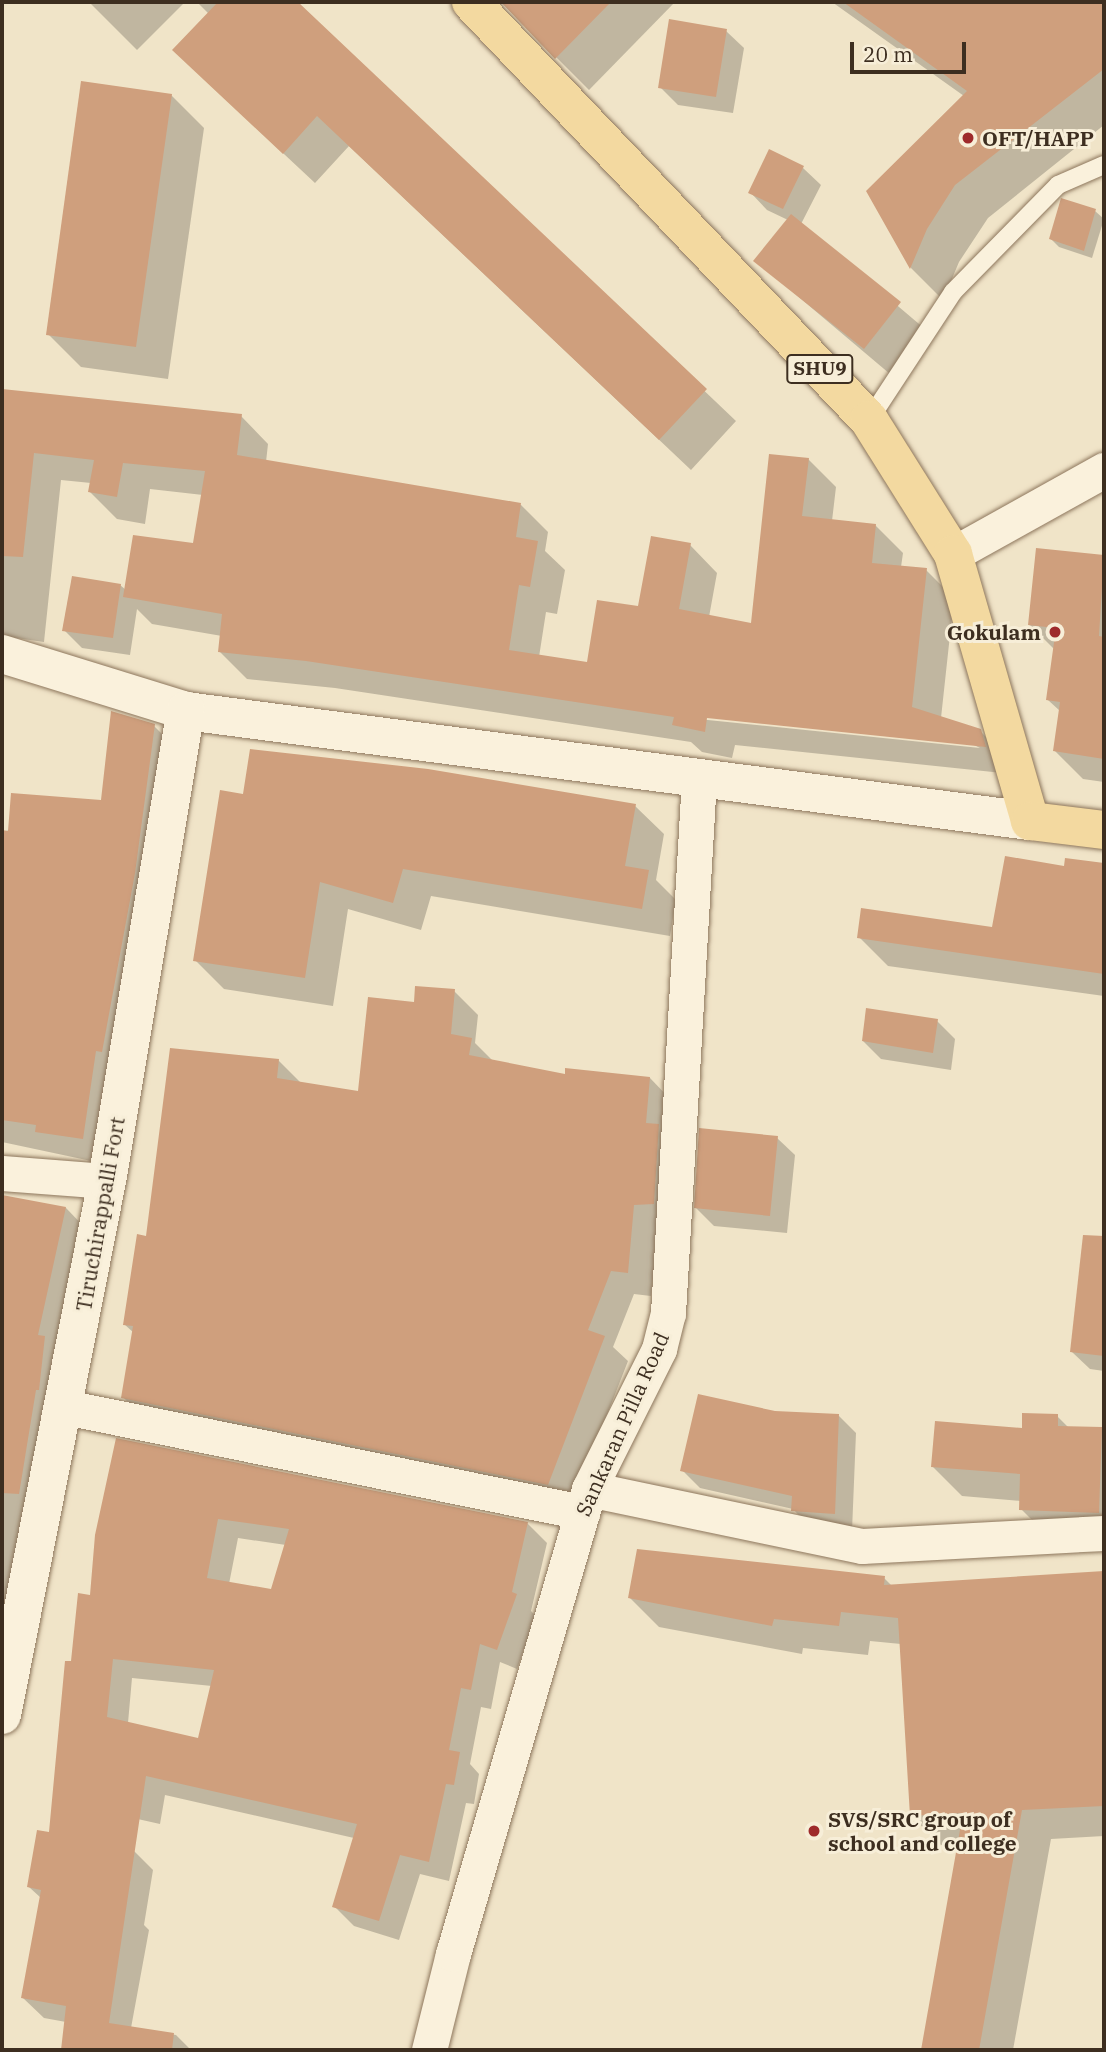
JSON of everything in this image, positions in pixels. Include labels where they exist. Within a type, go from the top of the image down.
[{"type":"main road","name":"SHU9","points":[[471,2],[869,420],[953,554],[1030,821]]},
{"type":"main road","points":[[1030,821],[1104,830]]},
{"type":"street","points":[[953,554],[1104,470]]},
{"type":"street","points":[[2,654],[186,711],[1030,821]]},
{"type":"street","name":"Tiruchirappalli Fort","points":[[2,1715],[65,1407],[107,1181],[186,711]]},
{"type":"street","name":"Sankaran Pilla Road","points":[[429,2050],[453,1954],[585,1500],[659,1349],[668,1313],[699,778]]},
{"type":"street","points":[[2,1173],[107,1181]]},
{"type":"street","points":[[65,1407],[585,1500],[862,1546],[1104,1533]]},
{"type":"lane","points":[[869,420],[953,292],[1058,185],[1104,165]]},
{"type":"building","points":[[218,2],[298,2],[707,389],[659,440],[317,116],[283,154],[172,50]]},
{"type":"building","points":[[501,2],[611,2],[555,59]]},
{"type":"building","name":"OFT/HAPP","points":[[843,2],[1104,2],[1104,69],[955,185],[927,229],[910,269],[866,191],[967,91]]},
{"type":"building","points":[[669,19],[727,29],[716,97],[658,88]]},
{"type":"building","points":[[81,81],[172,94],[136,347],[46,335]]},
{"type":"building","points":[[769,149],[804,166],[783,209],[748,193]]},
{"type":"building","points":[[1061,198],[1096,209],[1084,251],[1049,239]]},
{"type":"building","points":[[791,214],[901,302],[864,349],[753,261]]},
{"type":"building","points":[[2,389],[242,414],[237,455],[521,503],[516,537],[538,541],[530,587],[519,585],[509,650],[587,662],[597,600],[638,606],[651,536],[691,543],[679,609],[751,623],[769,454],[809,458],[802,516],[876,524],[872,563],[927,568],[912,707],[981,729],[986,747],[707,718],[705,732],[672,725],[674,717],[306,661],[218,652],[222,614],[123,597],[133,535],[193,543],[205,471],[123,463],[117,497],[88,492],[94,460],[34,453],[23,557],[2,556]]},
{"type":"building","points":[[1036,548],[1104,555],[1099,636],[1104,637],[1104,759],[1053,751],[1060,702],[1046,700],[1056,628],[1028,625]]},
{"type":"building","points":[[72,576],[121,584],[113,638],[62,631]]},
{"type":"building","points":[[111,711],[155,724],[135,873],[102,1052],[96,1051],[83,1139],[35,1132],[36,1125],[2,1120],[2,830],[8,831],[11,793],[101,800]]},
{"type":"building","points":[[250,749],[428,769],[636,804],[625,866],[649,870],[642,909],[403,869],[393,903],[320,882],[305,978],[193,961],[220,790],[243,794]]},
{"type":"building","points":[[1005,856],[1064,866],[1065,858],[1104,863],[1104,974],[857,938],[861,908],[992,927]]},
{"type":"building","points":[[415,986],[455,989],[451,1034],[472,1038],[469,1055],[565,1074],[565,1068],[650,1077],[646,1123],[659,1124],[654,1204],[634,1205],[628,1273],[611,1271],[588,1330],[605,1336],[548,1485],[121,1398],[133,1326],[123,1325],[137,1234],[146,1236],[170,1048],[279,1059],[277,1078],[358,1091],[368,997],[414,1002]]},
{"type":"building","points":[[866,1008],[938,1019],[933,1053],[862,1041]]},
{"type":"building","points":[[699,1128],[778,1136],[770,1216],[694,1208]]},
{"type":"building","points":[[2,1195],[66,1207],[38,1335],[45,1336],[39,1390],[36,1390],[19,1494],[2,1493]]},
{"type":"building","points":[[1083,1235],[1104,1236],[1104,1356],[1070,1352]]},
{"type":"building","points":[[698,1394],[775,1411],[839,1414],[835,1514],[791,1511],[792,1496],[680,1471]]},
{"type":"building","points":[[1022,1413],[1058,1414],[1058,1426],[1102,1427],[1099,1513],[1019,1510],[1020,1474],[931,1467],[935,1421],[1022,1428]]},
{"type":"building","points":[[116,1438],[528,1522],[512,1592],[517,1594],[497,1650],[480,1644],[471,1690],[461,1688],[449,1750],[460,1752],[454,1785],[446,1784],[429,1862],[400,1855],[379,1921],[332,1907],[357,1824],[146,1776],[109,2023],[174,2033],[172,2050],[61,2050],[66,2006],[21,1998],[41,1890],[27,1887],[37,1830],[49,1832],[65,1661],[71,1661],[78,1593],[90,1595],[95,1535]],"holes":[[[218,1519],[289,1529],[271,1589],[207,1578]],[[113,1659],[214,1670],[198,1738],[107,1717]]]},
{"type":"building","points":[[637,1549],[885,1576],[884,1585],[1104,1571],[1104,1806],[1022,1810],[979,2050],[921,2050],[963,1813],[910,1816],[898,1618],[841,1612],[839,1626],[774,1619],[772,1626],[628,1598]]},
{"type":"place","name":"OFT/HAPP","points":[[968,138]]},
{"type":"place","name":"Gokulam","points":[[1055,632]]},
{"type":"place","name":"SVS/SRC group of school and college","points":[[814,1831]]}]
